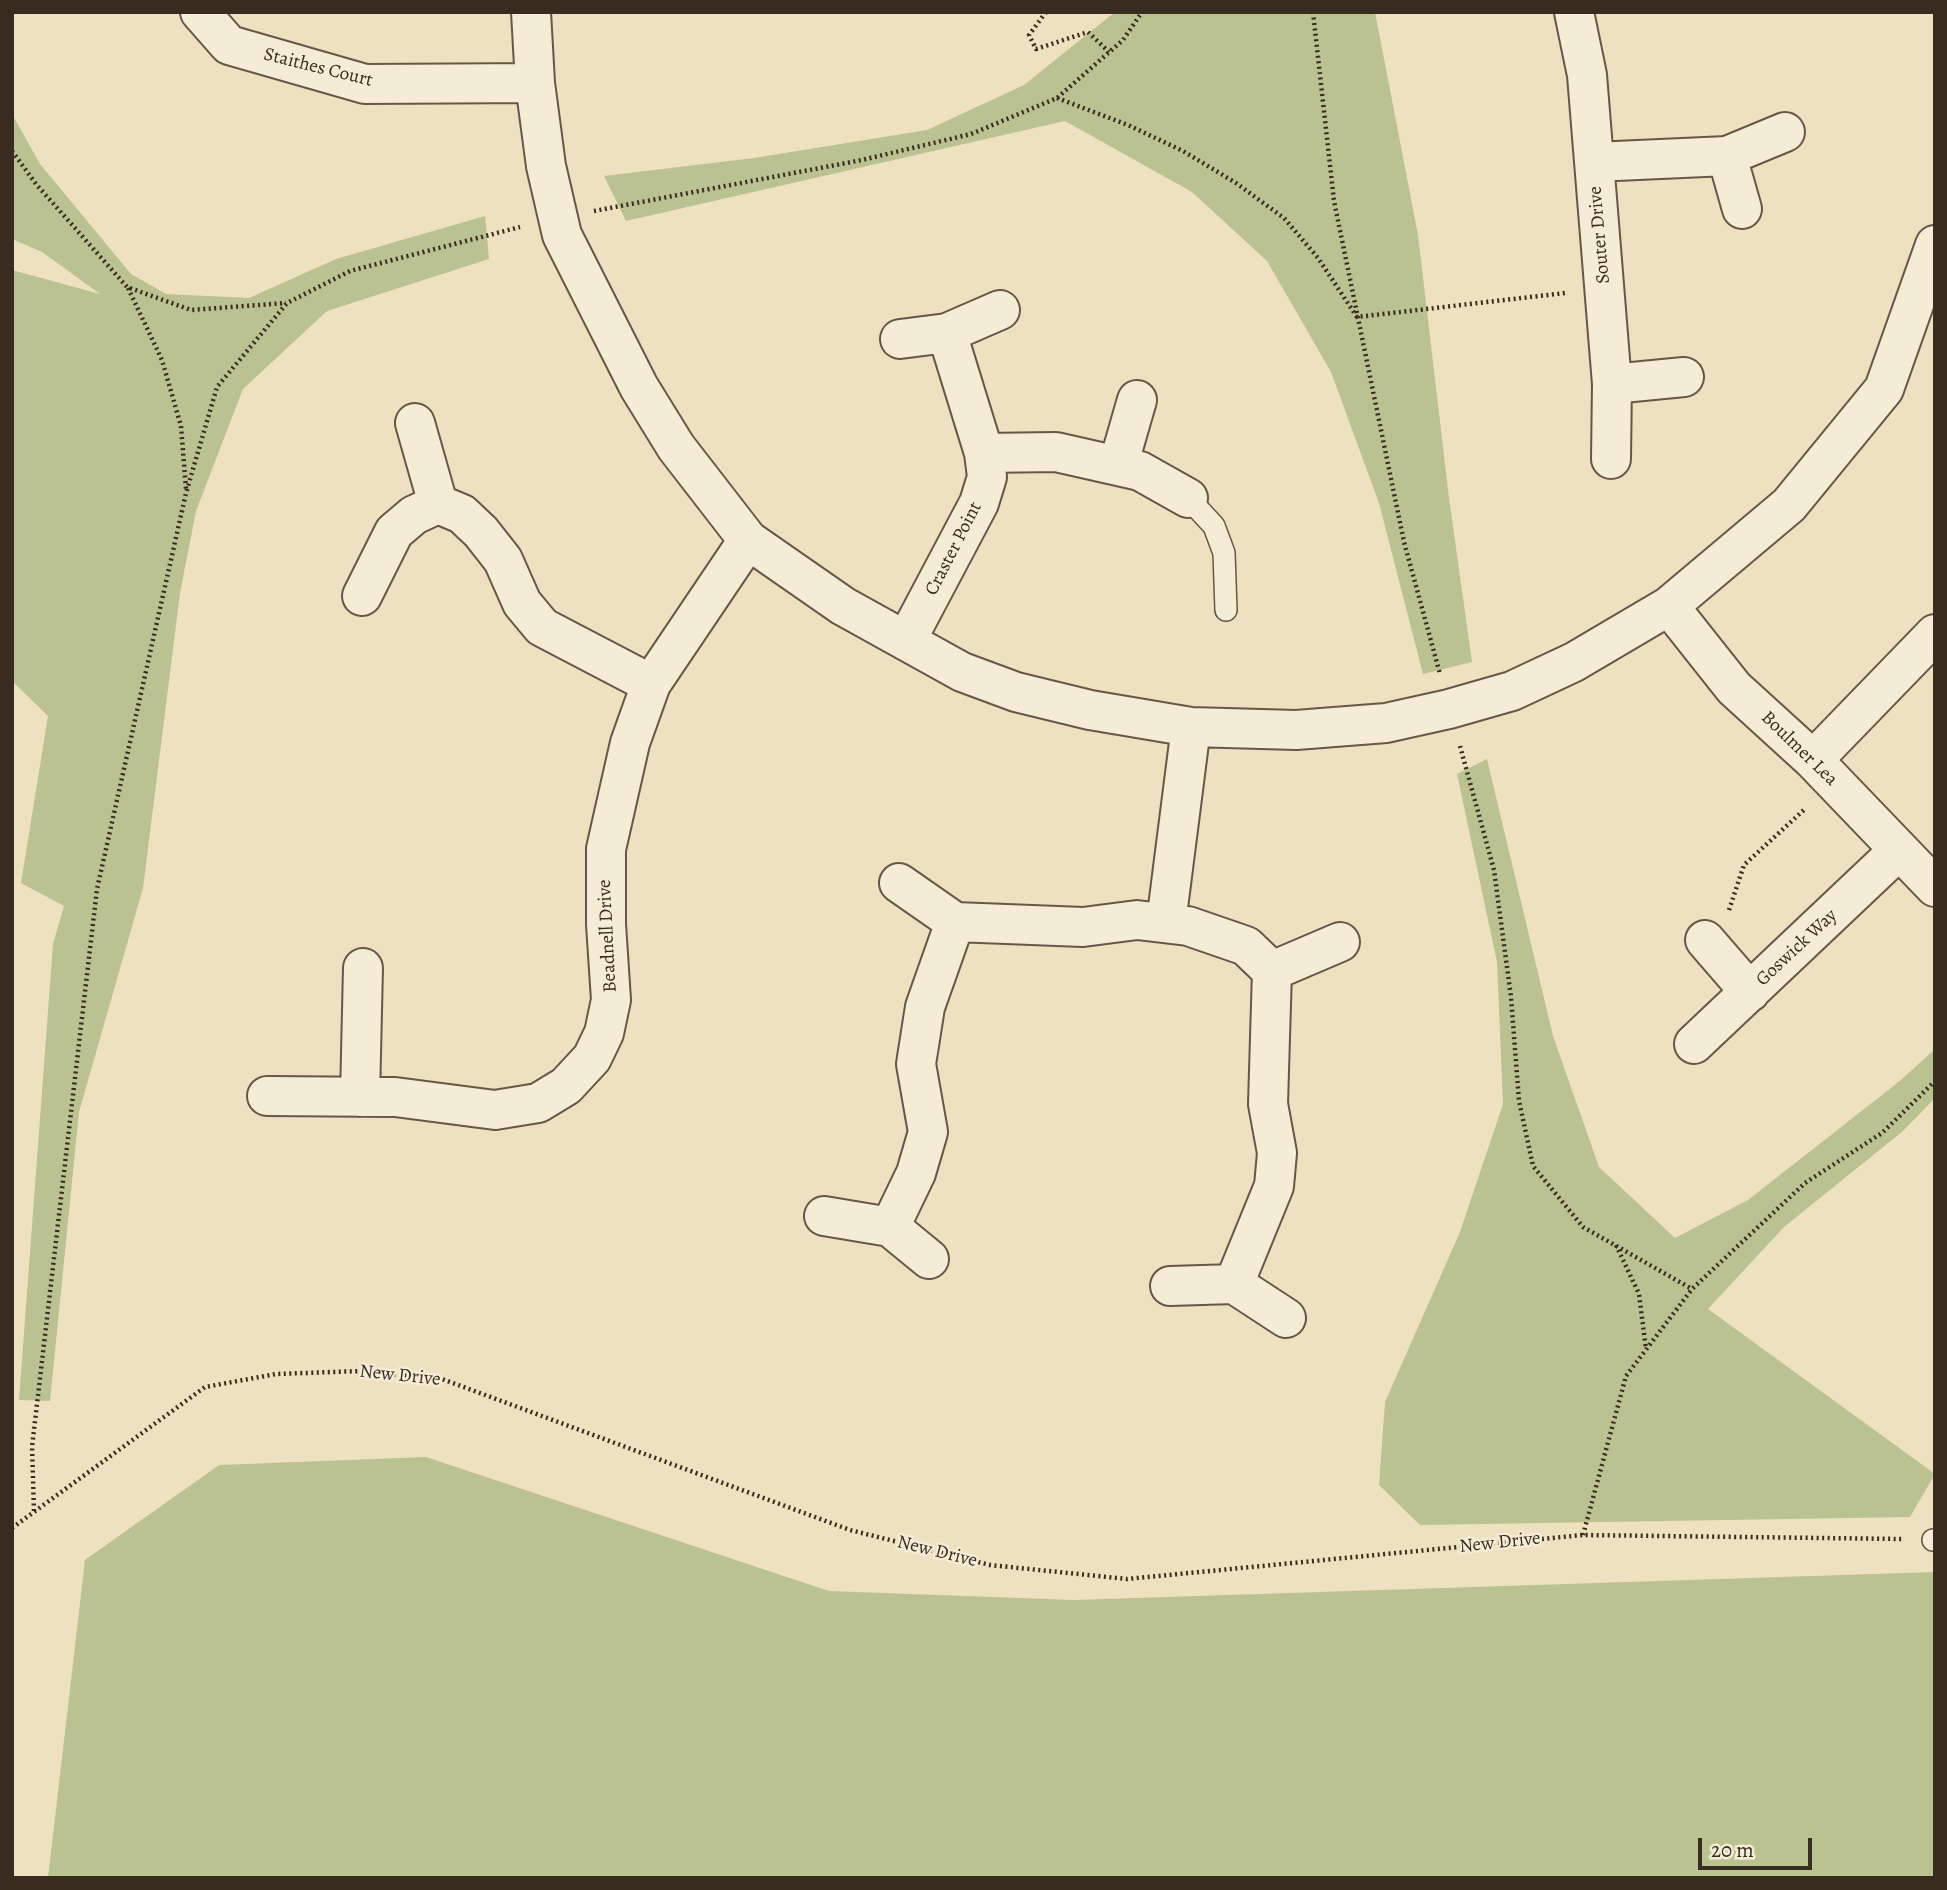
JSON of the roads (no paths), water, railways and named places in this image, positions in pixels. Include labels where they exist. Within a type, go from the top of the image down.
[{"type":"street","name":"Staithes Court","points":[[200,12],[229,45],[365,84],[535,83]]},
{"type":"street","points":[[531,12],[535,83],[547,166],[562,235],[639,387],[676,447],[748,540],[843,606],[962,672],[1016,692],[1090,710],[1191,727],[1296,730],[1386,723],[1449,709],[1512,691],[1574,662],[1669,606],[1789,505],[1884,390],[1935,245]]},
{"type":"street","name":"Souter Drive","points":[[1574,12],[1587,75],[1605,289],[1612,384],[1611,459]]},
{"type":"street","points":[[1594,162],[1727,156],[1785,132]]},
{"type":"street","points":[[1727,156],[1742,208]]},
{"type":"street","points":[[900,339],[947,333],[1000,310]]},
{"type":"street","name":"Craster Point","points":[[906,641],[979,503],[987,477],[984,453],[947,333]]},
{"type":"street","points":[[1612,384],[1684,377]]},
{"type":"street","points":[[1118,466],[1137,400]]},
{"type":"street","points":[[415,423],[438,504]]},
{"type":"street","points":[[984,453],[1056,452],[1140,471],[1188,498]]},
{"type":"street","points":[[362,596],[394,532],[414,515],[438,504],[462,514],[481,532],[503,560],[523,603],[542,627],[651,684]]},
{"type":"street","name":"Beadnell Drive","points":[[267,1096],[395,1097],[495,1110],[538,1102],[566,1086],[592,1058],[604,1033],[611,1000],[606,924],[606,849],[630,743],[651,684],[748,540]]},
{"type":"street","name":"Boulmer Lea","points":[[1669,606],[1734,688],[1823,771],[1935,887]]},
{"type":"street","points":[[1823,771],[1935,634]]},
{"type":"street","points":[[1166,923],[1191,727]]},
{"type":"street","name":"Goswick Way","points":[[1694,1044],[1898,850]]},
{"type":"street","points":[[899,883],[955,922],[1083,927],[1137,919],[1188,926],[1246,946],[1272,971],[1268,1104],[1277,1153],[1273,1186],[1234,1284]]},
{"type":"street","points":[[890,1227],[916,1173],[928,1132],[916,1064],[925,1007],[955,922]]},
{"type":"street","points":[[1705,940],[1750,992]]},
{"type":"street","points":[[1272,971],[1340,942]]},
{"type":"street","points":[[359,1097],[363,968]]},
{"type":"street","points":[[824,1216],[890,1227],[929,1259]]},
{"type":"street","points":[[1170,1286],[1234,1284],[1286,1318]]},
{"type":"lane","points":[[1188,498],[1214,526],[1224,553],[1226,610]]}]
